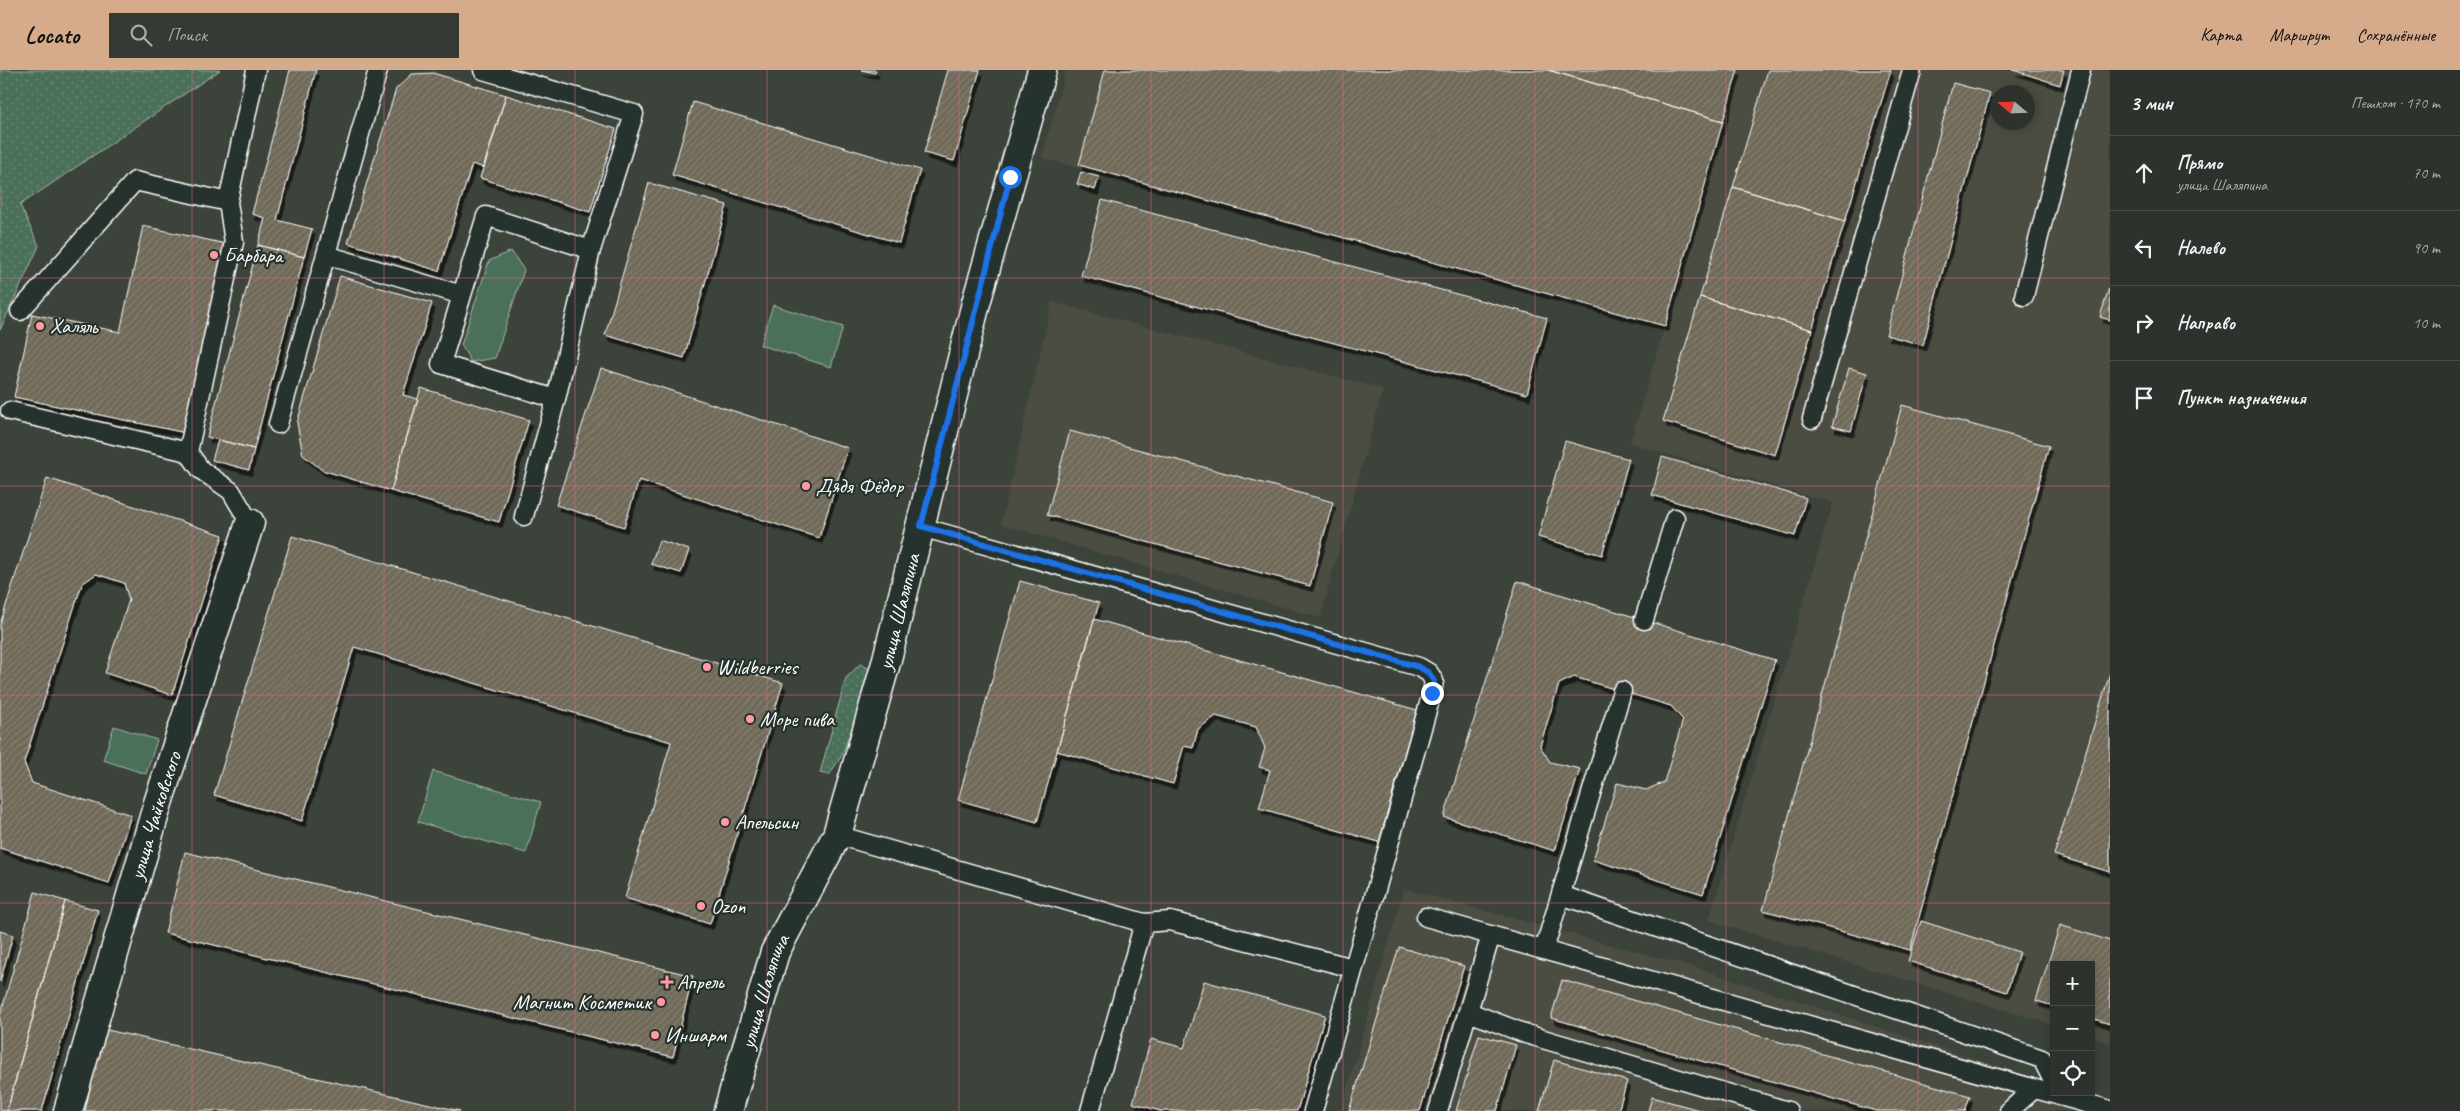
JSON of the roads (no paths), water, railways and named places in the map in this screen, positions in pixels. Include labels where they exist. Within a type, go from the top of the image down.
[{"type":"street","name":"улица Шаляпина","points":[[728,1111],[775,952],[837,835],[886,663],[976,303],[1042,70]]},
{"type":"street","name":"улица Чайковского","points":[[68,1111],[158,803],[250,523]]},
{"type":"lane","points":[[188,452],[234,242],[228,202],[256,70]]},
{"type":"lane","points":[[278,424],[378,70]]},
{"type":"lane","points":[[484,70],[634,114],[591,250],[556,399],[524,516]]},
{"type":"lane","points":[[1812,419],[1912,70]]},
{"type":"lane","points":[[2024,296],[2081,70]]},
{"type":"lane","points":[[20,311],[135,181],[228,202]]},
{"type":"lane","points":[[556,399],[441,364],[486,216],[591,250]]},
{"type":"lane","points":[[326,255],[462,295]]},
{"type":"lane","points":[[10,411],[188,452],[200,470],[231,490],[250,523]]},
{"type":"lane","points":[[1644,620],[1675,518]]},
{"type":"lane","points":[[921,526],[1419,667],[1429,673],[1434,681],[1432,693],[1313,1111]]},
{"type":"lane","points":[[1544,950],[1622,691]]},
{"type":"lane","points":[[837,835],[1144,923],[1170,920],[1353,968]]},
{"type":"lane","points":[[1561,895],[2042,1059],[2050,1074]]},
{"type":"lane","points":[[1426,918],[2034,1088],[2050,1089]]},
{"type":"lane","points":[[1090,1111],[1144,923]]},
{"type":"lane","points":[[1438,1111],[1469,1012],[1490,935]]},
{"type":"lane","points":[[1469,1012],[1526,1034],[1788,1111]]},
{"type":"lane","points":[[2009,1111],[2034,1088]]},
{"type":"lane","points":[[2074,1096],[2110,1110]]},
{"type":"place","name":"Барбара","points":[[214,255]]},
{"type":"place","name":"Халяль","points":[[40,326]]},
{"type":"place","name":"Дядя Фёдор","points":[[806,486]]},
{"type":"place","name":"Wildberries","points":[[707,667]]},
{"type":"place","name":"Море пива","points":[[750,719]]},
{"type":"place","name":"Апельсин","points":[[725,822]]},
{"type":"place","name":"Ozon","points":[[701,906]]},
{"type":"place","name":"Апрель","points":[[667,982]]},
{"type":"place","name":"Магнит Косметик","points":[[661,1002]]},
{"type":"place","name":"Иншарм","points":[[655,1035]]}]
